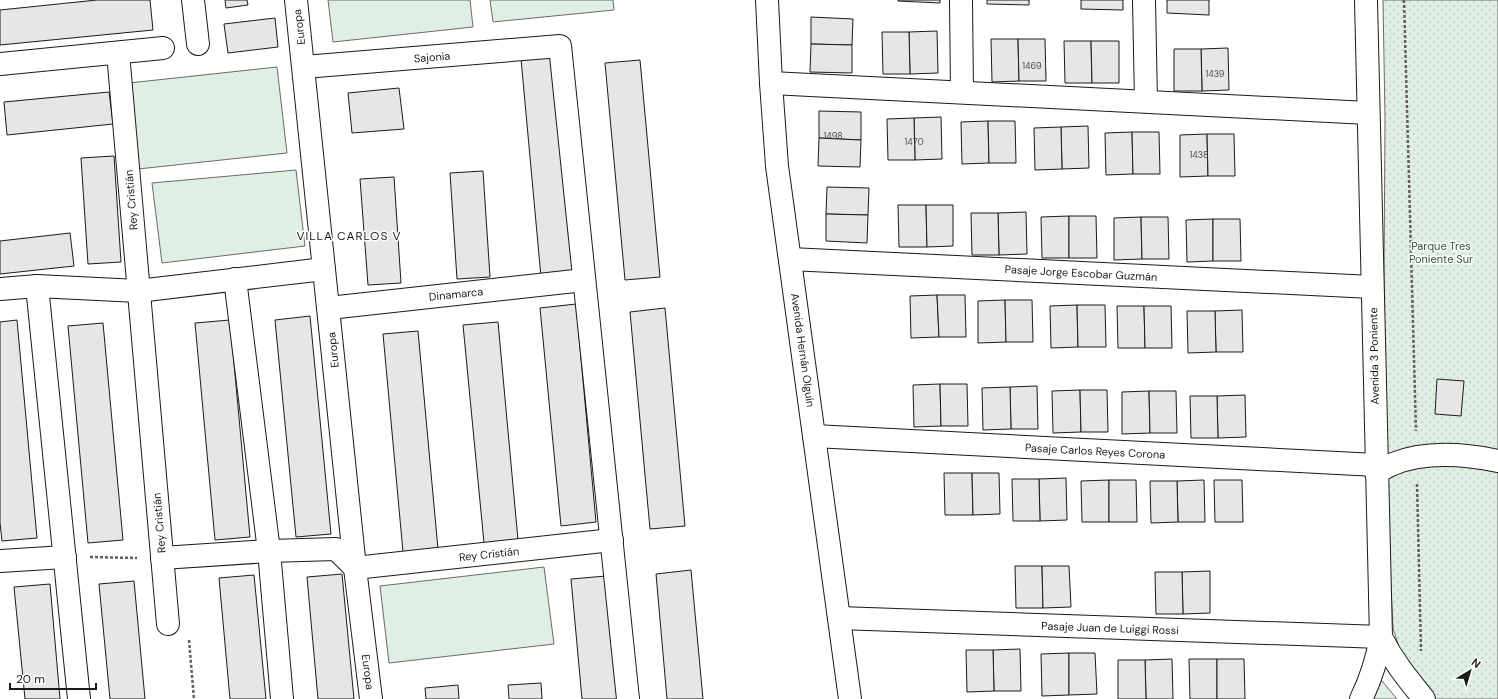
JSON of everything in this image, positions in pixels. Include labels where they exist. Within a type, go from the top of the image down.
[{"type":"street","points":[[193,0],[198,44]]},
{"type":"street","name":"Europa","points":[[296,0],[355,568],[371,699]]},
{"type":"street","name":"Avenida Hernán Olguín","points":[[767,0],[777,166],[850,699]]},
{"type":"street","points":[[961,0],[962,92]]},
{"type":"street","points":[[1144,0],[1146,101]]},
{"type":"street","name":"Avenida 3 Poniente","points":[[1366,0],[1381,637],[1398,668],[1424,699]]},
{"type":"street","name":"Sajonia","points":[[304,67],[560,46],[584,280]]},
{"type":"street","points":[[0,64],[163,48]]},
{"type":"street","name":"Rey Cristián","points":[[118,53],[162,558],[269,551],[336,549],[355,568],[612,540]]},
{"type":"street","points":[[771,83],[1368,113]]},
{"type":"street","name":"Pasaje Jorge Escobar Guzmán","points":[[790,259],[1372,287]]},
{"type":"street","points":[[0,289],[37,286],[138,291],[324,269]]},
{"type":"street","points":[[235,279],[269,551],[282,699]]},
{"type":"street","points":[[584,280],[628,699]]},
{"type":"street","name":"Dinamarca","points":[[329,308],[584,280]]},
{"type":"street","points":[[37,286],[79,699]]},
{"type":"street","name":"Pasaje Carlos Reyes Corona","points":[[814,436],[1376,469]]},
{"type":"street","points":[[1376,469],[1416,457],[1454,455],[1498,461]]},
{"type":"street","points":[[0,561],[65,557]]},
{"type":"street","points":[[162,558],[168,624]]},
{"type":"street","name":"Pasaje Juan de Luiggi Rossi","points":[[839,618],[1381,637]]},
{"type":"street","points":[[1361,699],[1369,684],[1381,637]]},
{"type":"path","points":[[1404,0],[1421,657]]},
{"type":"path","points":[[65,557],[162,558]]},
{"type":"path","points":[[168,624],[187,621],[194,699]]},
{"type":"green space","points":[[328,0],[470,0],[473,27],[333,42]]},
{"type":"green space","points":[[490,0],[613,0],[614,10],[493,22]]},
{"type":"green space","name":"Parque Tres Poniente Sur","points":[[1383,0],[1498,0],[1498,699],[1436,699],[1406,659],[1399,647],[1393,628],[1385,467],[1385,118]]},
{"type":"green space","points":[[277,67],[287,153],[138,169],[129,83]]},
{"type":"green space","points":[[296,170],[305,246],[162,263],[152,183]]},
{"type":"green space","points":[[544,567],[554,644],[389,663],[380,586]]},
{"type":"green space","points":[[1382,681],[1397,699],[1372,699],[1379,683]]},
{"type":"building","points":[[97,0],[150,0],[153,30],[0,45],[0,10]]},
{"type":"building","points":[[225,0],[247,0],[248,5],[226,8]]},
{"type":"building","points":[[940,0],[940,3],[898,1]]},
{"type":"building","points":[[987,0],[1029,0],[1029,5],[987,4]]},
{"type":"building","points":[[1081,0],[1123,0],[1123,10],[1081,9]]},
{"type":"building","points":[[1167,0],[1209,0],[1209,15],[1167,13]]},
{"type":"building","points":[[811,17],[853,19],[852,45],[811,44]]},
{"type":"building","points":[[275,18],[278,47],[228,53],[224,24]]},
{"type":"building","points":[[937,31],[938,73],[910,74],[909,32]]},
{"type":"building","points":[[882,32],[909,32],[910,74],[883,74]]},
{"type":"building","points":[[991,39],[1018,39],[1019,81],[992,82]]},
{"type":"building","points":[[1018,39],[1045,39],[1046,81],[1019,81]]},
{"type":"building","points":[[1064,41],[1091,41],[1092,83],[1065,83]]},
{"type":"building","points":[[1091,41],[1119,41],[1119,83],[1092,83]]},
{"type":"building","points":[[811,44],[852,45],[852,73],[810,72]]},
{"type":"building","points":[[1228,48],[1229,90],[1202,91],[1201,49]]},
{"type":"building","points":[[1174,49],[1201,49],[1202,91],[1174,91]]},
{"type":"building","points":[[556,56],[576,274],[541,277],[521,59]]},
{"type":"building","points":[[640,60],[660,277],[625,280],[605,63]]},
{"type":"building","points":[[399,88],[404,129],[352,133],[348,93]]},
{"type":"building","points":[[109,92],[113,124],[7,135],[4,102]]},
{"type":"building","points":[[819,111],[861,112],[861,140],[819,138]]},
{"type":"building","points":[[941,117],[942,159],[915,160],[914,118]]},
{"type":"building","points":[[914,118],[915,160],[888,160],[887,119]]},
{"type":"building","points":[[988,121],[989,163],[962,164],[961,122]]},
{"type":"building","points":[[988,121],[1015,121],[1016,163],[989,163]]},
{"type":"building","points":[[1088,126],[1089,168],[1062,169],[1061,127]]},
{"type":"building","points":[[1061,127],[1062,169],[1035,170],[1034,128]]},
{"type":"building","points":[[1132,132],[1133,174],[1106,175],[1105,133]]},
{"type":"building","points":[[1132,132],[1159,132],[1160,174],[1133,174]]},
{"type":"building","points":[[1207,134],[1208,176],[1180,177],[1180,135]]},
{"type":"building","points":[[1207,134],[1234,134],[1235,176],[1208,176]]},
{"type":"building","points":[[819,138],[861,140],[860,167],[818,166]]},
{"type":"building","points":[[114,156],[121,262],[88,264],[81,158]]},
{"type":"building","points":[[483,171],[490,277],[457,279],[450,173]]},
{"type":"building","points":[[394,177],[401,283],[368,285],[360,179]]},
{"type":"building","points":[[827,187],[869,188],[868,215],[826,214]]},
{"type":"building","points":[[898,205],[926,205],[927,247],[899,247]]},
{"type":"building","points":[[926,205],[953,205],[953,246],[927,247]]},
{"type":"building","points":[[1026,212],[1027,254],[999,255],[998,213]]},
{"type":"building","points":[[971,213],[998,213],[999,255],[972,255]]},
{"type":"building","points":[[826,214],[868,215],[867,243],[826,241]]},
{"type":"building","points":[[1069,216],[1069,258],[1042,258],[1041,217]]},
{"type":"building","points":[[1069,216],[1096,216],[1097,258],[1069,258]]},
{"type":"building","points":[[1141,217],[1142,259],[1114,260],[1114,218]]},
{"type":"building","points":[[1141,217],[1168,217],[1169,259],[1142,259]]},
{"type":"building","points":[[1213,219],[1213,261],[1187,262],[1186,220]]},
{"type":"building","points":[[1213,219],[1240,219],[1241,261],[1213,261]]},
{"type":"building","points":[[70,233],[74,266],[0,274],[0,241]]},
{"type":"building","points":[[937,295],[939,337],[911,338],[910,296]]},
{"type":"building","points":[[937,295],[965,295],[966,337],[939,337]]},
{"type":"building","points":[[1005,300],[1006,342],[978,343],[978,301]]},
{"type":"building","points":[[1005,300],[1032,300],[1033,342],[1006,342]]},
{"type":"building","points":[[576,304],[596,522],[561,526],[540,308]]},
{"type":"building","points":[[1077,305],[1078,347],[1051,348],[1050,306]]},
{"type":"building","points":[[1077,305],[1105,305],[1106,347],[1078,347]]},
{"type":"building","points":[[1117,306],[1144,306],[1145,348],[1118,348]]},
{"type":"building","points":[[1144,306],[1171,306],[1172,348],[1145,348]]},
{"type":"building","points":[[665,308],[685,526],[650,529],[630,312]]},
{"type":"building","points":[[1242,310],[1243,352],[1216,352],[1215,311]]},
{"type":"building","points":[[1187,311],[1215,311],[1216,352],[1188,353]]},
{"type":"building","points":[[310,316],[331,534],[296,537],[275,320]]},
{"type":"building","points":[[17,320],[37,538],[2,541],[0,523],[0,322]]},
{"type":"building","points":[[230,320],[250,537],[215,540],[195,323]]},
{"type":"building","points":[[498,322],[518,540],[484,543],[463,325]]},
{"type":"building","points":[[103,323],[123,540],[88,543],[68,326]]},
{"type":"building","points":[[418,331],[438,549],[403,552],[383,334]]},
{"type":"building","points":[[1437,379],[1464,381],[1461,416],[1435,414]]},
{"type":"building","points":[[940,384],[941,426],[914,427],[913,385]]},
{"type":"building","points":[[940,384],[967,384],[968,426],[941,426]]},
{"type":"building","points":[[1037,386],[1038,429],[1011,429],[1010,387]]},
{"type":"building","points":[[1010,387],[1011,429],[983,430],[982,388]]},
{"type":"building","points":[[1080,390],[1081,432],[1053,433],[1052,391]]},
{"type":"building","points":[[1080,390],[1107,390],[1108,432],[1081,432]]},
{"type":"building","points":[[1149,391],[1150,433],[1122,434],[1122,392]]},
{"type":"building","points":[[1149,391],[1176,391],[1177,433],[1150,433]]},
{"type":"building","points":[[1245,395],[1246,437],[1218,438],[1217,396]]},
{"type":"building","points":[[1190,396],[1217,396],[1218,438],[1191,438]]},
{"type":"building","points":[[944,473],[972,473],[973,515],[945,515]]},
{"type":"building","points":[[972,473],[999,473],[1000,514],[973,515]]},
{"type":"building","points":[[1066,478],[1067,520],[1040,521],[1039,479]]},
{"type":"building","points":[[1012,479],[1039,479],[1040,521],[1013,521]]},
{"type":"building","points":[[1109,480],[1109,522],[1082,522],[1081,481]]},
{"type":"building","points":[[1109,480],[1136,480],[1137,522],[1109,522]]},
{"type":"building","points":[[1204,480],[1205,522],[1178,522],[1177,481]]},
{"type":"building","points":[[1214,480],[1242,480],[1243,522],[1215,522]]},
{"type":"building","points":[[1150,481],[1177,481],[1178,522],[1151,523]]},
{"type":"building","points":[[1015,566],[1042,566],[1043,608],[1016,608]]},
{"type":"building","points":[[1042,566],[1069,566],[1071,607],[1043,608]]},
{"type":"building","points":[[691,570],[703,699],[667,699],[656,574]]},
{"type":"building","points":[[1210,571],[1210,613],[1183,614],[1182,572]]},
{"type":"building","points":[[1155,572],[1182,572],[1183,614],[1156,614]]},
{"type":"building","points":[[342,574],[354,699],[318,699],[307,577]]},
{"type":"building","points":[[254,575],[266,699],[230,699],[219,578]]},
{"type":"building","points":[[606,576],[617,699],[582,699],[571,579]]},
{"type":"building","points":[[134,581],[145,699],[110,699],[99,584]]},
{"type":"building","points":[[50,584],[60,699],[25,699],[14,587]]},
{"type":"building","points":[[1020,649],[1021,691],[994,691],[993,650]]},
{"type":"building","points":[[966,650],[993,650],[994,691],[967,692]]},
{"type":"building","points":[[1069,653],[1069,695],[1042,696],[1041,654]]},
{"type":"building","points":[[1069,653],[1095,653],[1097,694],[1069,695]]},
{"type":"building","points":[[1172,659],[1173,699],[1146,699],[1145,660]]},
{"type":"building","points":[[1189,659],[1217,659],[1217,699],[1190,699]]},
{"type":"building","points":[[1217,659],[1244,659],[1245,699],[1217,699]]},
{"type":"building","points":[[1118,660],[1145,660],[1146,699],[1118,699]]},
{"type":"building","points":[[541,683],[542,699],[509,699],[508,685]]},
{"type":"building","points":[[458,685],[459,699],[426,699],[425,688]]},
{"type":"district","name":"VILLA CARLOS V","points":[[349,236]]}]
